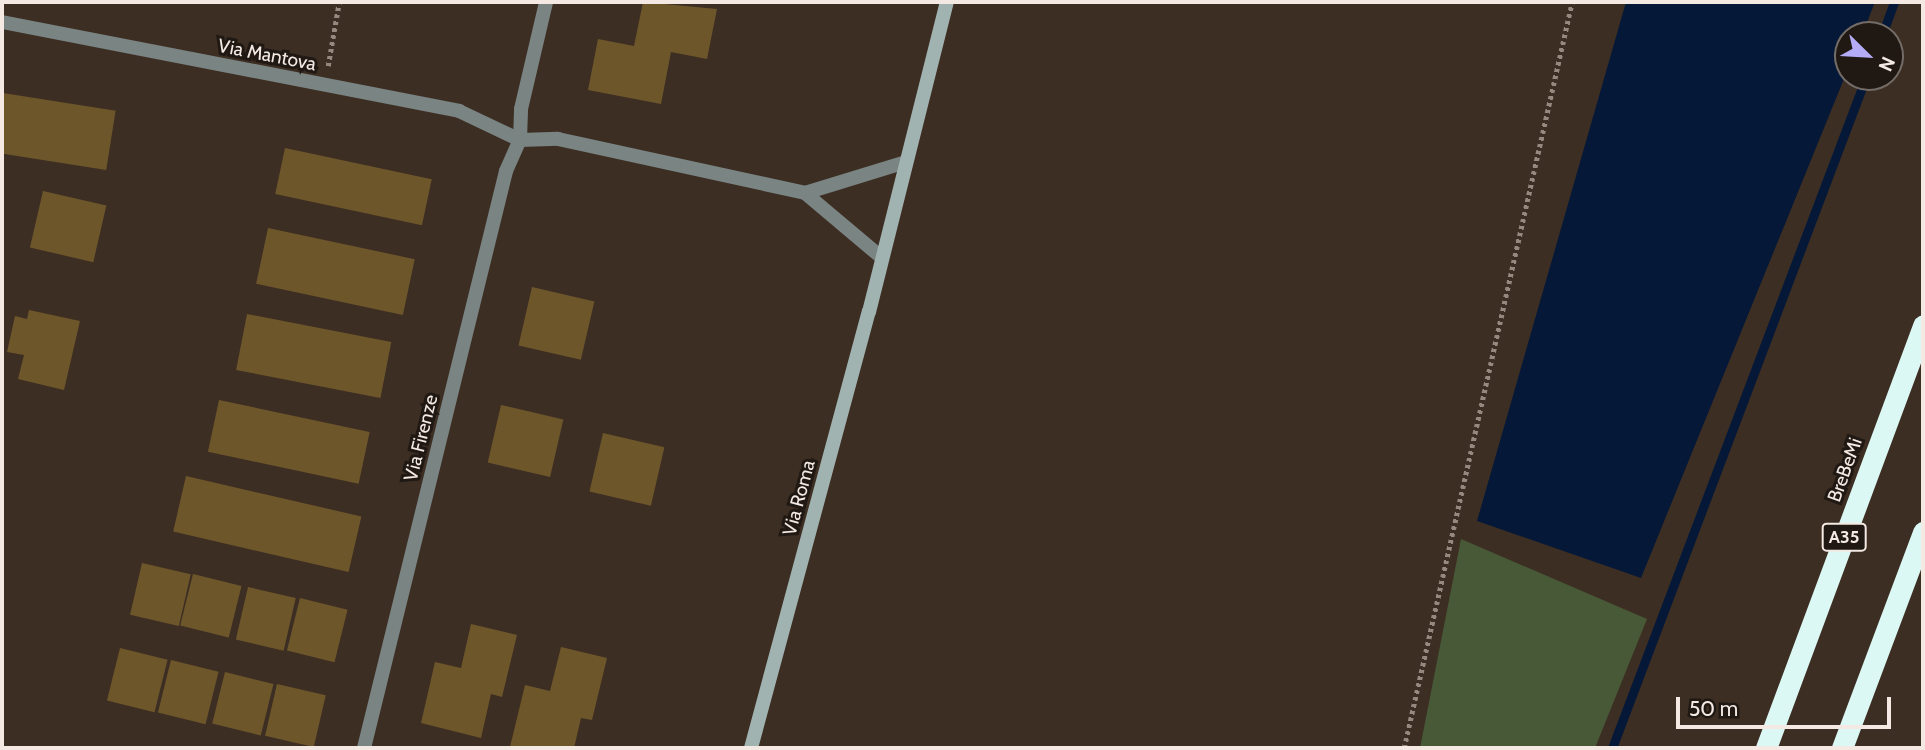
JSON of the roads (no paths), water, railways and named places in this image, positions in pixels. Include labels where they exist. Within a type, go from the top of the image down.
[{"type":"highway","name":"BreBeMi","points":[[1766,748],[1923,325]]},
{"type":"highway","points":[[1842,748],[1923,531]]},
{"type":"street","points":[[546,2],[521,109],[520,140],[558,139],[805,193],[881,257]]},
{"type":"street","name":"Via Roma","points":[[751,748],[947,2]]},
{"type":"street","name":"Via Mantova","points":[[2,22],[459,111],[520,140]]},
{"type":"street","name":"Via Firenze","points":[[364,748],[506,172],[520,140]]},
{"type":"street","points":[[805,193],[906,162]]},
{"type":"water","points":[[1626,2],[1875,2],[1868,21],[1834,21],[1834,91],[1839,91],[1641,578],[1477,521]]},
{"type":"waterway","points":[[1887,21],[1894,2]]},
{"type":"waterway","points":[[1612,748],[1861,91]]}]
